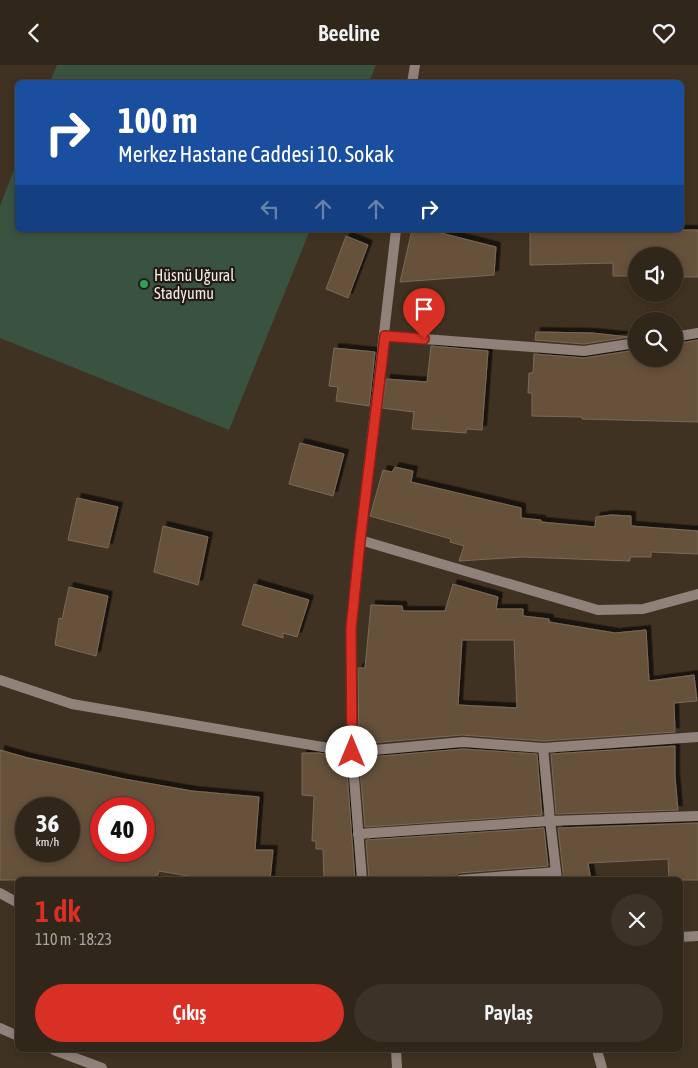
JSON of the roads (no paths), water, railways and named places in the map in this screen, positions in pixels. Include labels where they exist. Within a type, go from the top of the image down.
[{"type":"street","points":[[412,80],[415,65]]},
{"type":"street","points":[[362,877],[352,752],[351,629],[396,232]]},
{"type":"street","points":[[683,336],[698,333]]},
{"type":"street","points":[[385,336],[584,351],[628,344]]},
{"type":"street","points":[[360,541],[598,610],[643,609],[698,594]]},
{"type":"street","points":[[0,680],[72,704],[352,752],[463,742],[543,748],[698,737]]},
{"type":"street","points":[[533,877],[557,876],[543,748]]},
{"type":"street","points":[[358,834],[550,821],[698,816]]},
{"type":"street","points":[[0,893],[15,901]]},
{"type":"street","points":[[683,937],[698,935]]},
{"type":"street","points":[[0,1028],[15,1034]]},
{"type":"street","points":[[59,1052],[102,1068]]},
{"type":"street","points":[[396,1052],[397,1068]]},
{"type":"street","points":[[598,1052],[602,1068]]},
{"type":"place","name":"Hüsnü Uğural Stadyumu","points":[[144,284]]}]
